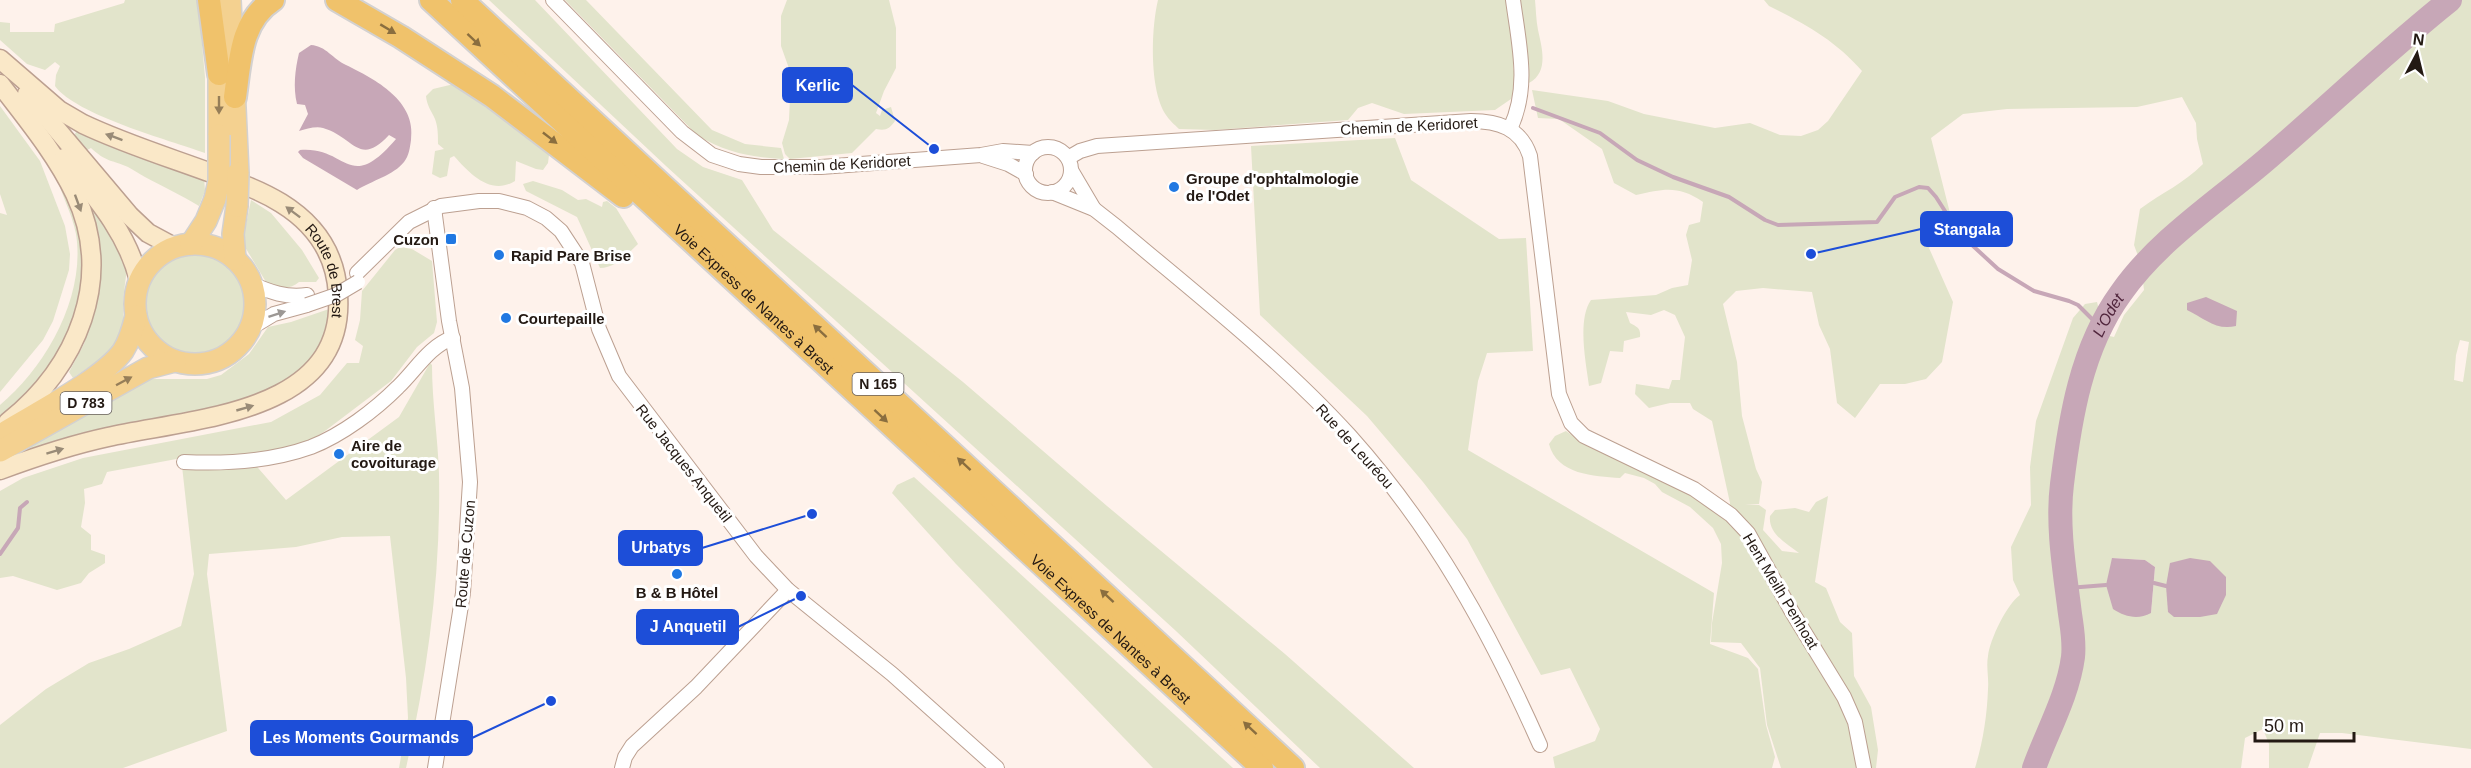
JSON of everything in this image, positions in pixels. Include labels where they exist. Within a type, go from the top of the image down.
[{"type":"highway","points":[[235,98],[243,47],[249,27],[261,9],[273,0]]},
{"type":"highway","points":[[337,0],[457,72],[510,108],[761,305]]},
{"type":"highway","name":"Voie Express de Nantes à Brest","points":[[431,0],[1262,768]]},
{"type":"highway","name":"Voie Express de Nantes à Brest","points":[[462,0],[1293,768]]},
{"type":"highway","points":[[219,74],[220,5]]},
{"type":"main road","points":[[183,245],[216,199],[235,98],[220,5]]},
{"type":"main road","name":"Route de Brest","points":[[0,60],[130,216],[148,233],[183,245]]},
{"type":"main road","name":"Route de Brest","points":[[0,60],[50,103],[75,120],[93,129],[248,186],[292,210],[315,231],[328,251],[335,268],[339,300],[335,328],[320,360],[305,377],[284,393],[261,404],[87,442],[0,470]]},
{"type":"main road","points":[[219,74],[237,206],[233,234],[236,259]]},
{"type":"main road","points":[[0,82],[104,208],[125,242],[139,280]]},
{"type":"main road","points":[[0,82],[46,147],[75,194],[87,234],[90,259],[90,279],[84,315],[70,352],[40,394],[0,429]]},
{"type":"main road","points":[[183,245],[207,245],[222,250],[236,259],[252,284],[255,307],[249,329],[238,345],[223,357],[195,364],[175,361],[150,343],[139,327],[135,298],[139,280],[147,266],[159,255],[183,245]]},
{"type":"main road","name":"D 783","points":[[0,435],[111,363],[127,345],[136,316]]},
{"type":"main road","name":"D 783","points":[[0,451],[148,368],[175,361]]},
{"type":"street","name":"Chemin de Keridoret","points":[[553,0],[682,132],[705,150],[726,160],[761,167],[820,167],[981,155],[1003,151],[1033,153]]},
{"type":"street","points":[[1510,129],[1520,104],[1522,87],[1513,0]]},
{"type":"street","name":"Chemin de Keridoret","points":[[1069,164],[1080,151],[1097,146],[1471,121],[1493,122],[1510,129]]},
{"type":"street","name":"Hent Meilh Penhoat","points":[[1510,129],[1524,142],[1532,168],[1547,282],[1556,380],[1561,403],[1571,423],[1584,436],[1640,462],[1712,501],[1731,515],[1748,533],[1792,612],[1844,697],[1855,722],[1864,768]]},
{"type":"street","points":[[1051,147],[1064,153],[1069,164],[1066,185],[1053,192],[1040,191],[1034,187],[1026,174],[1027,163],[1038,149],[1051,147]]},
{"type":"street","name":"Chemin de Keridoret","points":[[981,155],[1008,164],[1026,174]]},
{"type":"street","name":"Rue de Leuréou","points":[[1069,164],[1094,209]]},
{"type":"street","name":"Rue de Leuréou","points":[[1053,192],[1094,209],[1259,347],[1319,405],[1372,462],[1429,537],[1469,600],[1498,654],[1540,745]]},
{"type":"street","name":"Rue Jacques Anquetil","points":[[434,208],[460,203],[499,201],[536,212],[561,231],[582,263],[599,329],[607,351],[626,386],[756,556],[788,590],[892,674],[997,768]]},
{"type":"street","points":[[249,329],[274,314],[358,278],[409,222],[434,208]]},
{"type":"street","name":"Route de Cuzon","points":[[434,208],[462,388],[470,482],[463,593],[435,768]]},
{"type":"street","points":[[252,284],[276,294],[307,300]]},
{"type":"street","points":[[184,462],[220,463],[263,457],[297,451],[325,440],[383,400],[438,346],[453,338]]},
{"type":"street","points":[[622,768],[625,757],[632,746],[696,687],[788,590]]},
{"type":"green space","points":[[125,0],[198,0],[205,77],[205,153],[124,126],[82,107],[66,97],[55,86],[60,66],[55,62],[45,70],[27,64],[0,40],[0,22],[10,23],[10,32],[54,32],[55,24],[124,3]]},
{"type":"green space","points":[[489,0],[535,0],[677,149],[703,167],[742,180],[773,230],[963,382],[1107,506],[1285,654],[1414,768],[1320,768],[1176,631],[666,166]]},
{"type":"green space","points":[[565,0],[586,0],[712,130],[745,144],[781,148],[784,159],[739,153],[718,146],[697,135]]},
{"type":"green space","points":[[787,0],[889,0],[896,28],[896,68],[876,113],[880,116],[882,110],[891,107],[895,121],[887,129],[876,129],[852,153],[790,159],[785,154],[782,143],[789,120],[791,74],[781,46],[781,16]]},
{"type":"green space","points":[[1158,0],[1535,0],[1542,66],[1539,73],[1529,83],[1524,57],[1513,53],[1513,68],[1517,80],[1511,99],[1495,110],[1404,114],[1372,103],[1358,108],[1348,120],[1215,130],[1179,129],[1170,121],[1160,104],[1154,75],[1153,43]]},
{"type":"green space","points":[[1764,0],[2471,0],[2471,749],[2342,733],[2320,733],[2308,768],[2269,768],[2269,744],[2263,729],[2245,738],[2241,768],[1975,768],[1986,719],[1989,649],[2005,614],[2020,595],[2013,580],[2011,547],[2031,505],[2030,467],[2036,421],[2073,318],[2085,304],[2097,302],[2105,335],[2114,337],[2124,315],[2144,290],[2141,264],[2134,245],[2140,209],[2180,183],[2203,164],[2196,123],[2182,97],[2137,107],[2007,109],[1963,114],[1931,138],[1952,221],[1929,248],[1953,302],[1942,362],[1926,379],[1905,384],[1880,384],[1855,418],[1837,403],[1830,349],[1819,325],[1812,292],[1763,288],[1736,291],[1723,304],[1737,362],[1742,416],[1756,469],[1762,482],[1759,504],[1745,504],[1759,505],[1766,510],[1763,530],[1782,551],[1799,553],[1775,533],[1770,516],[1775,510],[1795,508],[1809,512],[1816,502],[1828,496],[1815,582],[1826,588],[1840,622],[1852,633],[1854,676],[1871,707],[1878,750],[1876,768],[1781,768],[1767,725],[1760,668],[1741,643],[1711,642],[1722,563],[1721,544],[1713,528],[1690,507],[1662,492],[1655,484],[1644,478],[1625,473],[1620,478],[1578,472],[1560,462],[1553,454],[1549,444],[1555,436],[1566,431],[1587,446],[1648,471],[1728,515],[1730,503],[1712,421],[1693,409],[1690,403],[1670,403],[1649,408],[1635,394],[1636,384],[1669,389],[1672,380],[1680,380],[1685,337],[1675,315],[1664,310],[1651,315],[1626,312],[1630,323],[1639,330],[1640,337],[1624,341],[1623,352],[1610,351],[1601,383],[1589,386],[1583,330],[1584,319],[1591,300],[1656,295],[1672,288],[1688,285],[1692,260],[1686,235],[1689,225],[1700,222],[1703,202],[1686,193],[1671,190],[1636,195],[1614,183],[1602,149],[1559,119],[1538,118],[1532,90],[1608,101],[1644,114],[1715,128],[1750,123],[1780,135],[1801,136],[1818,130],[1828,121],[1862,71],[1841,50],[1819,34],[1769,6]],"holes":[[[2460,340],[2469,342],[2463,382],[2454,380]],[[2112,558],[2145,560],[2155,567],[2151,613]]]},
{"type":"green space","points":[[454,84],[540,143],[549,155],[548,163],[543,170],[516,161],[515,181],[498,186],[481,181],[454,156],[450,158],[447,176],[440,178],[432,174],[435,151],[444,149],[438,144],[436,122],[426,96],[433,89]]},
{"type":"green space","points":[[0,106],[40,161],[65,226],[70,254],[69,270],[53,321],[43,340],[0,392],[0,213],[7,215],[0,194]]},
{"type":"green space","points":[[79,128],[204,176],[205,191],[199,206],[128,167],[105,158],[91,148],[85,151],[72,138]]},
{"type":"green space","points":[[1395,138],[1411,180],[1499,239],[1526,238],[1533,351],[1487,353],[1478,381],[1468,450],[1714,593],[1710,644],[1748,658],[1758,669],[1766,725],[1775,757],[1772,768],[1555,768],[1553,757],[1595,741],[1600,729],[1570,668],[1541,675],[1467,539],[1423,482],[1367,416],[1260,315],[1251,146]]},
{"type":"green space","points":[[55,168],[83,237],[84,295],[61,361],[0,420],[0,405],[33,371],[47,351],[59,328],[75,282],[76,234]]},
{"type":"green space","points":[[533,181],[562,190],[578,200],[586,199],[602,207],[603,202],[607,201],[616,208],[638,244],[616,263],[600,268],[577,217],[526,191],[523,184]]},
{"type":"green space","points":[[86,200],[108,232],[127,268],[123,300],[124,329],[119,340],[106,355],[73,378],[69,372],[84,344],[90,323]]},
{"type":"green space","points":[[251,200],[271,213],[302,250],[319,278],[316,282],[299,282],[291,287],[283,288],[266,282],[245,247],[243,239]]},
{"type":"green space","points":[[400,247],[412,249],[432,261],[437,322],[434,333],[417,347],[391,381],[307,443],[215,458],[187,457],[107,472],[102,484],[84,489],[85,503],[81,527],[91,535],[91,550],[105,555],[105,563],[89,573],[81,583],[57,590],[13,576],[0,578],[0,491],[23,478],[83,458],[271,422],[320,395],[347,363],[359,363],[363,346],[355,340],[360,320],[362,291],[395,250]]},
{"type":"green space","points":[[195,254],[214,258],[230,269],[241,285],[245,304],[241,323],[230,339],[214,350],[195,354],[176,350],[160,339],[149,323],[145,304],[149,285],[160,269],[176,258]]},
{"type":"green space","points":[[332,308],[321,346],[300,374],[263,396],[16,459],[12,449],[95,410],[150,379],[207,379],[221,375],[249,354],[268,327]]},
{"type":"green space","points":[[430,363],[432,365],[439,474],[438,548],[427,658],[406,768],[399,768],[408,718],[406,678],[390,536],[342,537],[296,547],[209,554],[207,574],[227,731],[123,768],[0,768],[0,725],[46,689],[89,663],[129,649],[181,626],[194,574],[182,466],[252,461],[286,500],[399,417]]},
{"type":"green space","points":[[914,477],[1233,768],[1153,768],[956,564],[892,493],[897,485]]},
{"type":"shaded area","points":[[311,45],[325,50],[392,93],[401,103],[411,126],[411,140],[406,160],[394,171],[357,190],[303,158],[298,152],[300,150],[316,151],[357,166],[368,164],[396,139],[389,135],[379,145],[363,149],[323,128],[299,131],[308,114],[305,105],[297,104],[296,66],[299,53]]},
{"type":"shaded area","points":[[2206,297],[2237,311],[2236,326],[2222,327],[2187,310],[2187,303]]},
{"type":"shaded area","points":[[2112,558],[2145,560],[2155,567],[2151,613],[2132,617],[2113,609],[2106,585]]},
{"type":"shaded area","points":[[2190,558],[2210,561],[2226,577],[2226,595],[2217,614],[2200,617],[2174,617],[2168,612],[2166,586],[2170,563]]},
{"type":"waterway","name":"L'Odet","points":[[2034,768],[2067,685],[2073,657],[2061,530],[2062,484],[2069,434],[2080,385],[2087,360],[2107,314],[2136,274],[2170,239],[2266,160],[2450,0]]},
{"type":"waterway","points":[[1533,108],[1600,133],[1637,160],[1673,177],[1729,197],[1765,220],[1778,225],[1877,222],[1895,197],[1919,187],[1928,188],[1959,233],[1998,269],[2034,291],[2078,305],[2101,328]]},
{"type":"waterway","points":[[0,554],[18,528],[20,508],[27,502]]},
{"type":"waterway","points":[[2154,583],[2166,586]]},
{"type":"waterway","points":[[2068,588],[2106,585]]},
{"type":"place","name":"Kerlic","points":[[934,149]]},
{"type":"place","name":"Groupe d'ophtalmologie de l'Odet","points":[[1174,187]]},
{"type":"place","name":"Cuzon","points":[[451,239]]},
{"type":"place","name":"Stangala","points":[[1811,254]]},
{"type":"place","name":"Rapid Pare Brise","points":[[499,255]]},
{"type":"place","name":"Courtepaille","points":[[506,318]]},
{"type":"place","name":"Aire de covoiturage","points":[[339,454]]},
{"type":"place","name":"Urbatys","points":[[812,514]]},
{"type":"place","name":"B & B Hôtel","points":[[677,574]]},
{"type":"place","name":"J Anquetil","points":[[801,596]]},
{"type":"place","name":"Les Moments Gourmands","points":[[551,701]]}]
